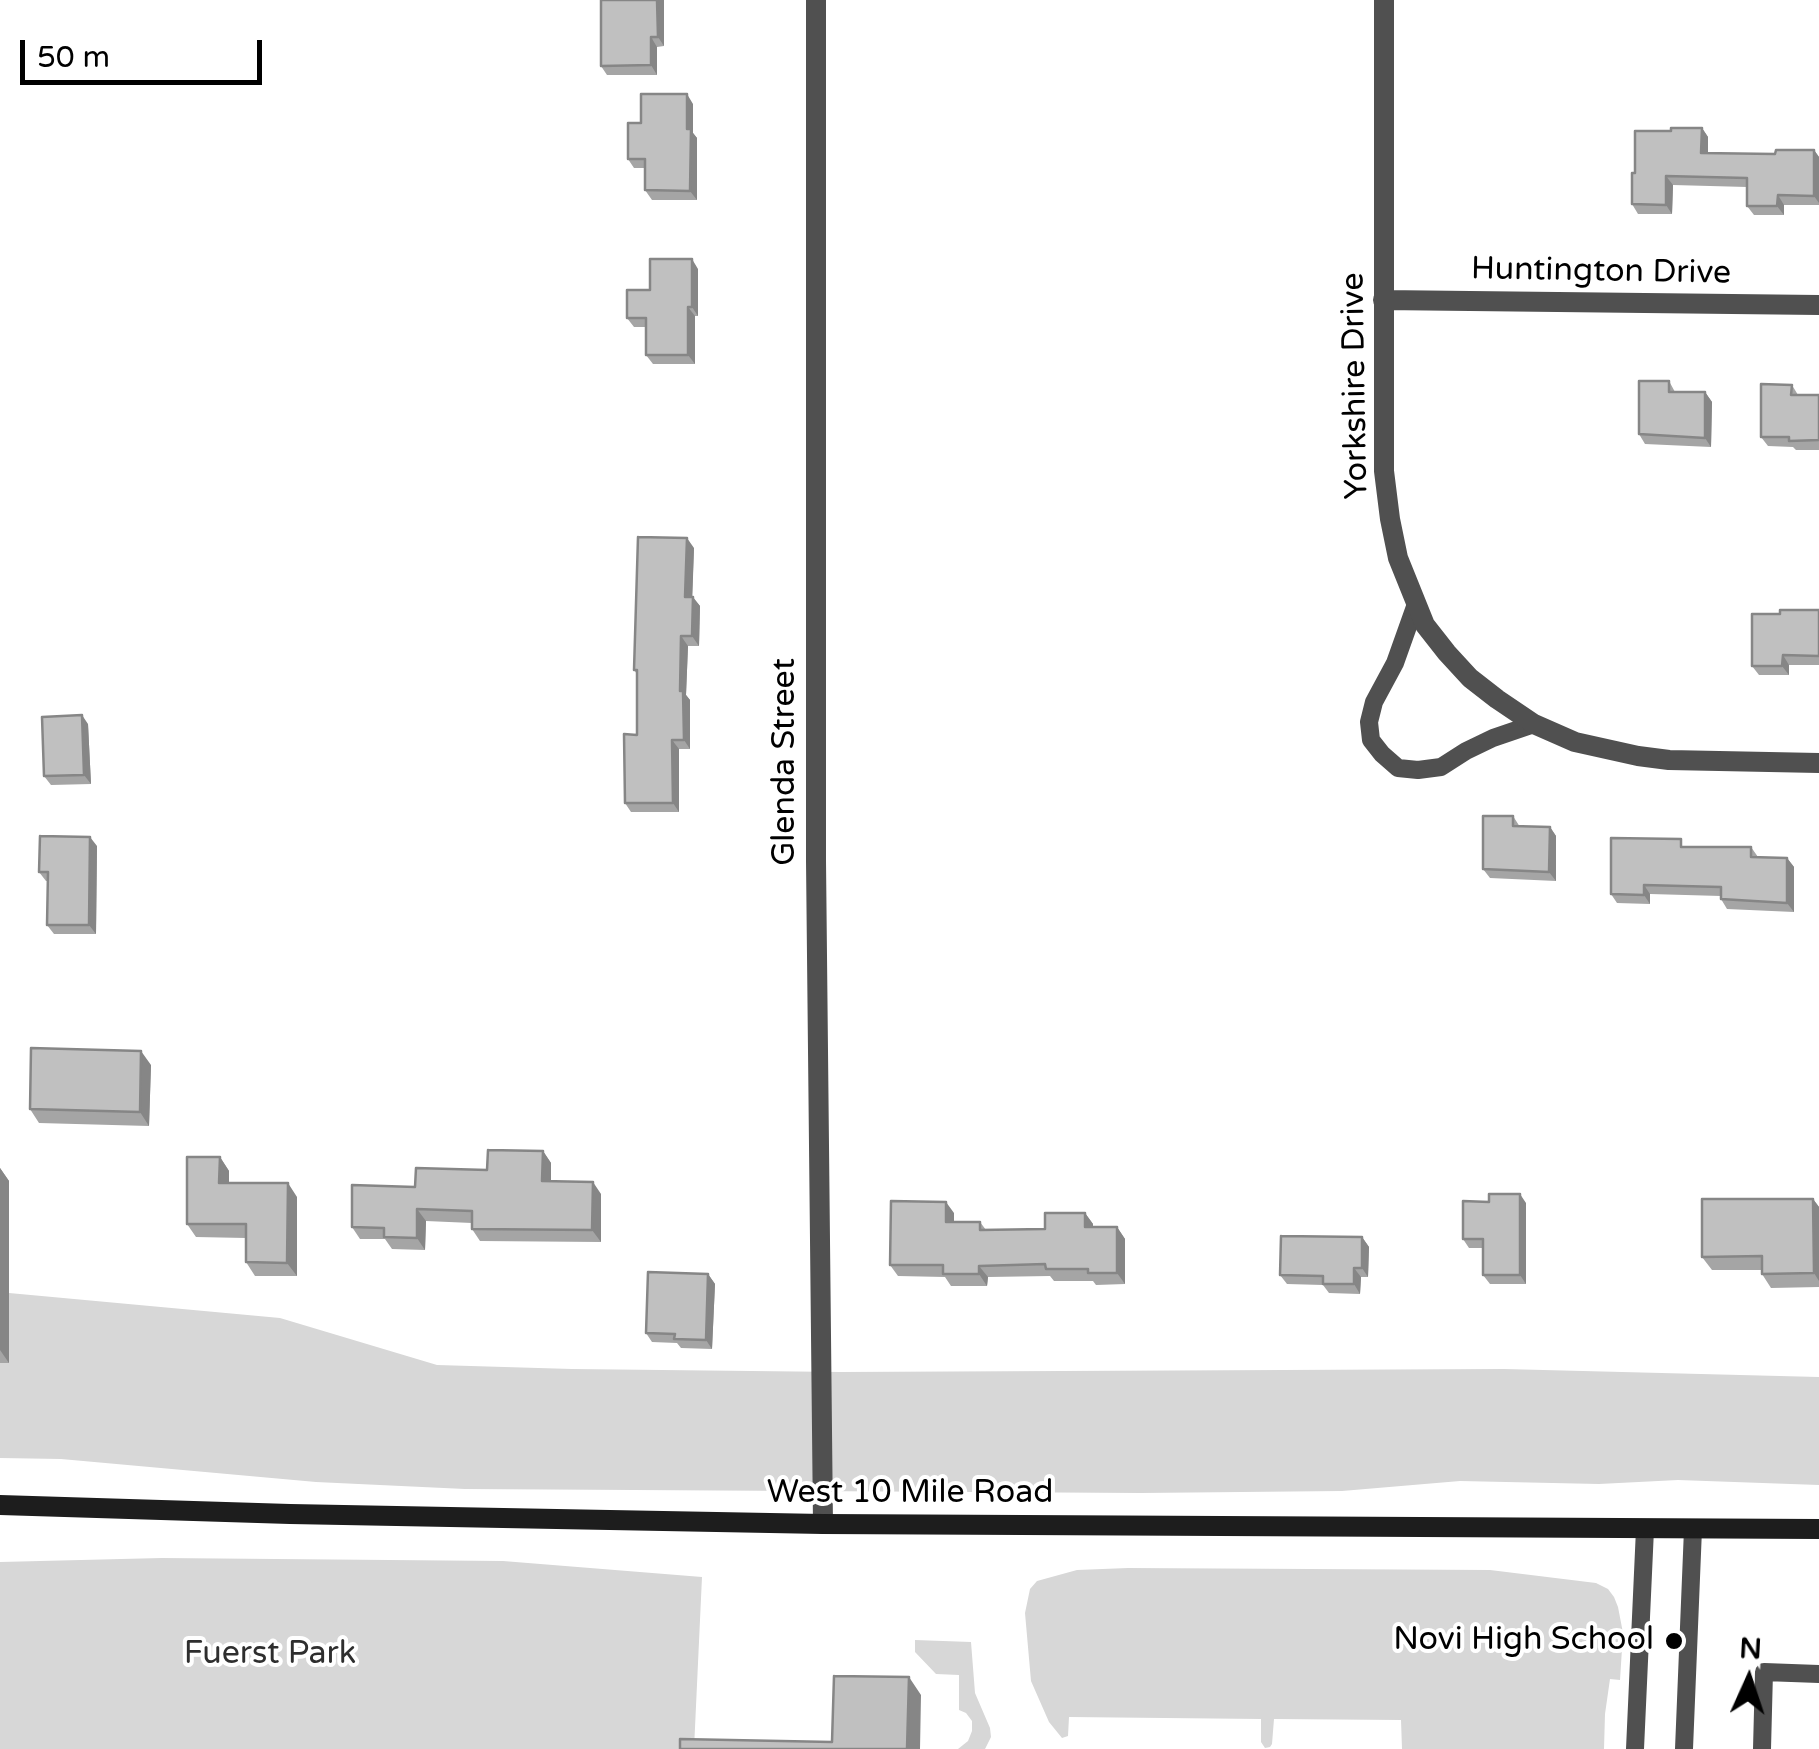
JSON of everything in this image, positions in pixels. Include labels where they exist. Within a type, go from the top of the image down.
[{"type":"main road","name":"West 10 Mile Road","points":[[0,1505],[822,1524],[1819,1529]]},
{"type":"street","name":"Glenda Street","points":[[816,0],[816,861],[822,1524]]},
{"type":"street","name":"Yorkshire Drive","points":[[1384,0],[1384,471],[1398,558],[1425,625],[1470,678],[1497,700],[1534,724],[1575,742],[1638,756],[1700,762],[1819,763]]},
{"type":"street","name":"Huntington Drive","points":[[1383,300],[1819,305]]},
{"type":"lane","points":[[1416,604],[1369,722],[1371,740],[1382,754],[1398,768],[1440,767],[1466,751],[1534,724]]},
{"type":"lane","points":[[1636,1749],[1644,1529]]},
{"type":"lane","points":[[1684,1749],[1693,1529]]},
{"type":"lane","points":[[1762,1749],[1764,1672],[1819,1674]]},
{"type":"green space","points":[[9,1293],[280,1318],[437,1365],[841,1372],[1504,1369],[1819,1377],[1819,1485],[1678,1480],[1599,1484],[1460,1481],[1342,1491],[1141,1493],[465,1489],[316,1482],[61,1459],[0,1458],[0,1363],[9,1362]]},
{"type":"green space","name":"Fuerst Park","points":[[162,1558],[503,1561],[702,1577],[694,1749],[0,1749],[0,1562]]},
{"type":"green space","points":[[1077,1570],[1490,1570],[1596,1583],[1614,1597],[1623,1633],[1620,1680],[1610,1679],[1604,1749],[1402,1749],[1401,1720],[1274,1719],[1272,1744],[1265,1748],[1261,1742],[1261,1719],[1069,1717],[1068,1736],[1062,1738],[1049,1722],[1031,1681],[1025,1613],[1030,1589],[1037,1581]]},
{"type":"green space","points":[[915,1640],[971,1642],[975,1693],[990,1728],[991,1737],[985,1749],[958,1749],[972,1731],[972,1721],[959,1710],[959,1675],[936,1674],[915,1652]]},
{"type":"building","points":[[601,0],[657,0],[658,37],[651,37],[651,65],[601,66]]},
{"type":"building","points":[[641,94],[687,94],[690,191],[645,190],[645,159],[628,159],[628,123],[641,123]]},
{"type":"building","points":[[1702,128],[1701,153],[1814,150],[1814,196],[1778,195],[1777,206],[1747,206],[1747,178],[1666,176],[1666,205],[1632,204],[1635,131]]},
{"type":"building","points":[[650,259],[692,259],[688,355],[646,355],[646,318],[627,318],[627,290],[650,290]]},
{"type":"building","points":[[1639,381],[1669,381],[1669,392],[1705,392],[1705,438],[1639,434]]},
{"type":"building","points":[[1761,384],[1792,385],[1791,395],[1819,395],[1819,440],[1761,437]]},
{"type":"building","points":[[638,537],[687,538],[685,597],[693,597],[692,636],[681,636],[684,740],[672,740],[673,803],[625,803],[624,734],[637,735],[634,670]]},
{"type":"building","points":[[1780,610],[1819,610],[1819,656],[1783,655],[1782,666],[1752,666],[1752,614],[1780,614]]},
{"type":"building","points":[[82,715],[84,775],[44,776],[42,717]]},
{"type":"building","points":[[1483,816],[1513,816],[1513,826],[1550,827],[1549,872],[1483,869]]},
{"type":"building","points":[[40,836],[90,837],[89,925],[47,925],[48,872],[39,872]]},
{"type":"building","points":[[1611,838],[1681,839],[1681,847],[1751,847],[1751,857],[1787,858],[1787,903],[1721,899],[1721,887],[1644,885],[1644,895],[1611,894]]},
{"type":"building","points":[[31,1048],[141,1051],[140,1112],[30,1109]]},
{"type":"building","points":[[488,1150],[543,1151],[542,1181],[593,1182],[592,1230],[472,1229],[472,1211],[417,1209],[417,1238],[384,1237],[384,1228],[352,1227],[352,1185],[415,1187],[416,1168],[487,1170]]},
{"type":"building","points":[[187,1157],[220,1157],[219,1183],[288,1183],[287,1263],[246,1262],[246,1224],[187,1224]]},
{"type":"building","points":[[1489,1194],[1520,1194],[1520,1275],[1483,1275],[1483,1239],[1463,1239],[1463,1201],[1489,1202]]},
{"type":"building","points":[[1702,1199],[1813,1199],[1814,1273],[1762,1274],[1762,1256],[1702,1257]]},
{"type":"building","points":[[891,1201],[946,1202],[946,1222],[980,1222],[980,1230],[1045,1229],[1045,1213],[1085,1213],[1085,1227],[1117,1227],[1117,1273],[1046,1269],[1045,1264],[979,1266],[979,1274],[943,1274],[943,1265],[890,1265]]},
{"type":"building","points":[[1281,1236],[1362,1237],[1362,1268],[1354,1268],[1354,1284],[1323,1284],[1323,1276],[1280,1275]]},
{"type":"building","points":[[648,1272],[708,1274],[706,1340],[646,1333]]},
{"type":"building","points":[[834,1676],[909,1677],[907,1749],[680,1749],[680,1739],[832,1742]]},
{"type":"place","name":"Novi High School","points":[[1674,1641]]}]
